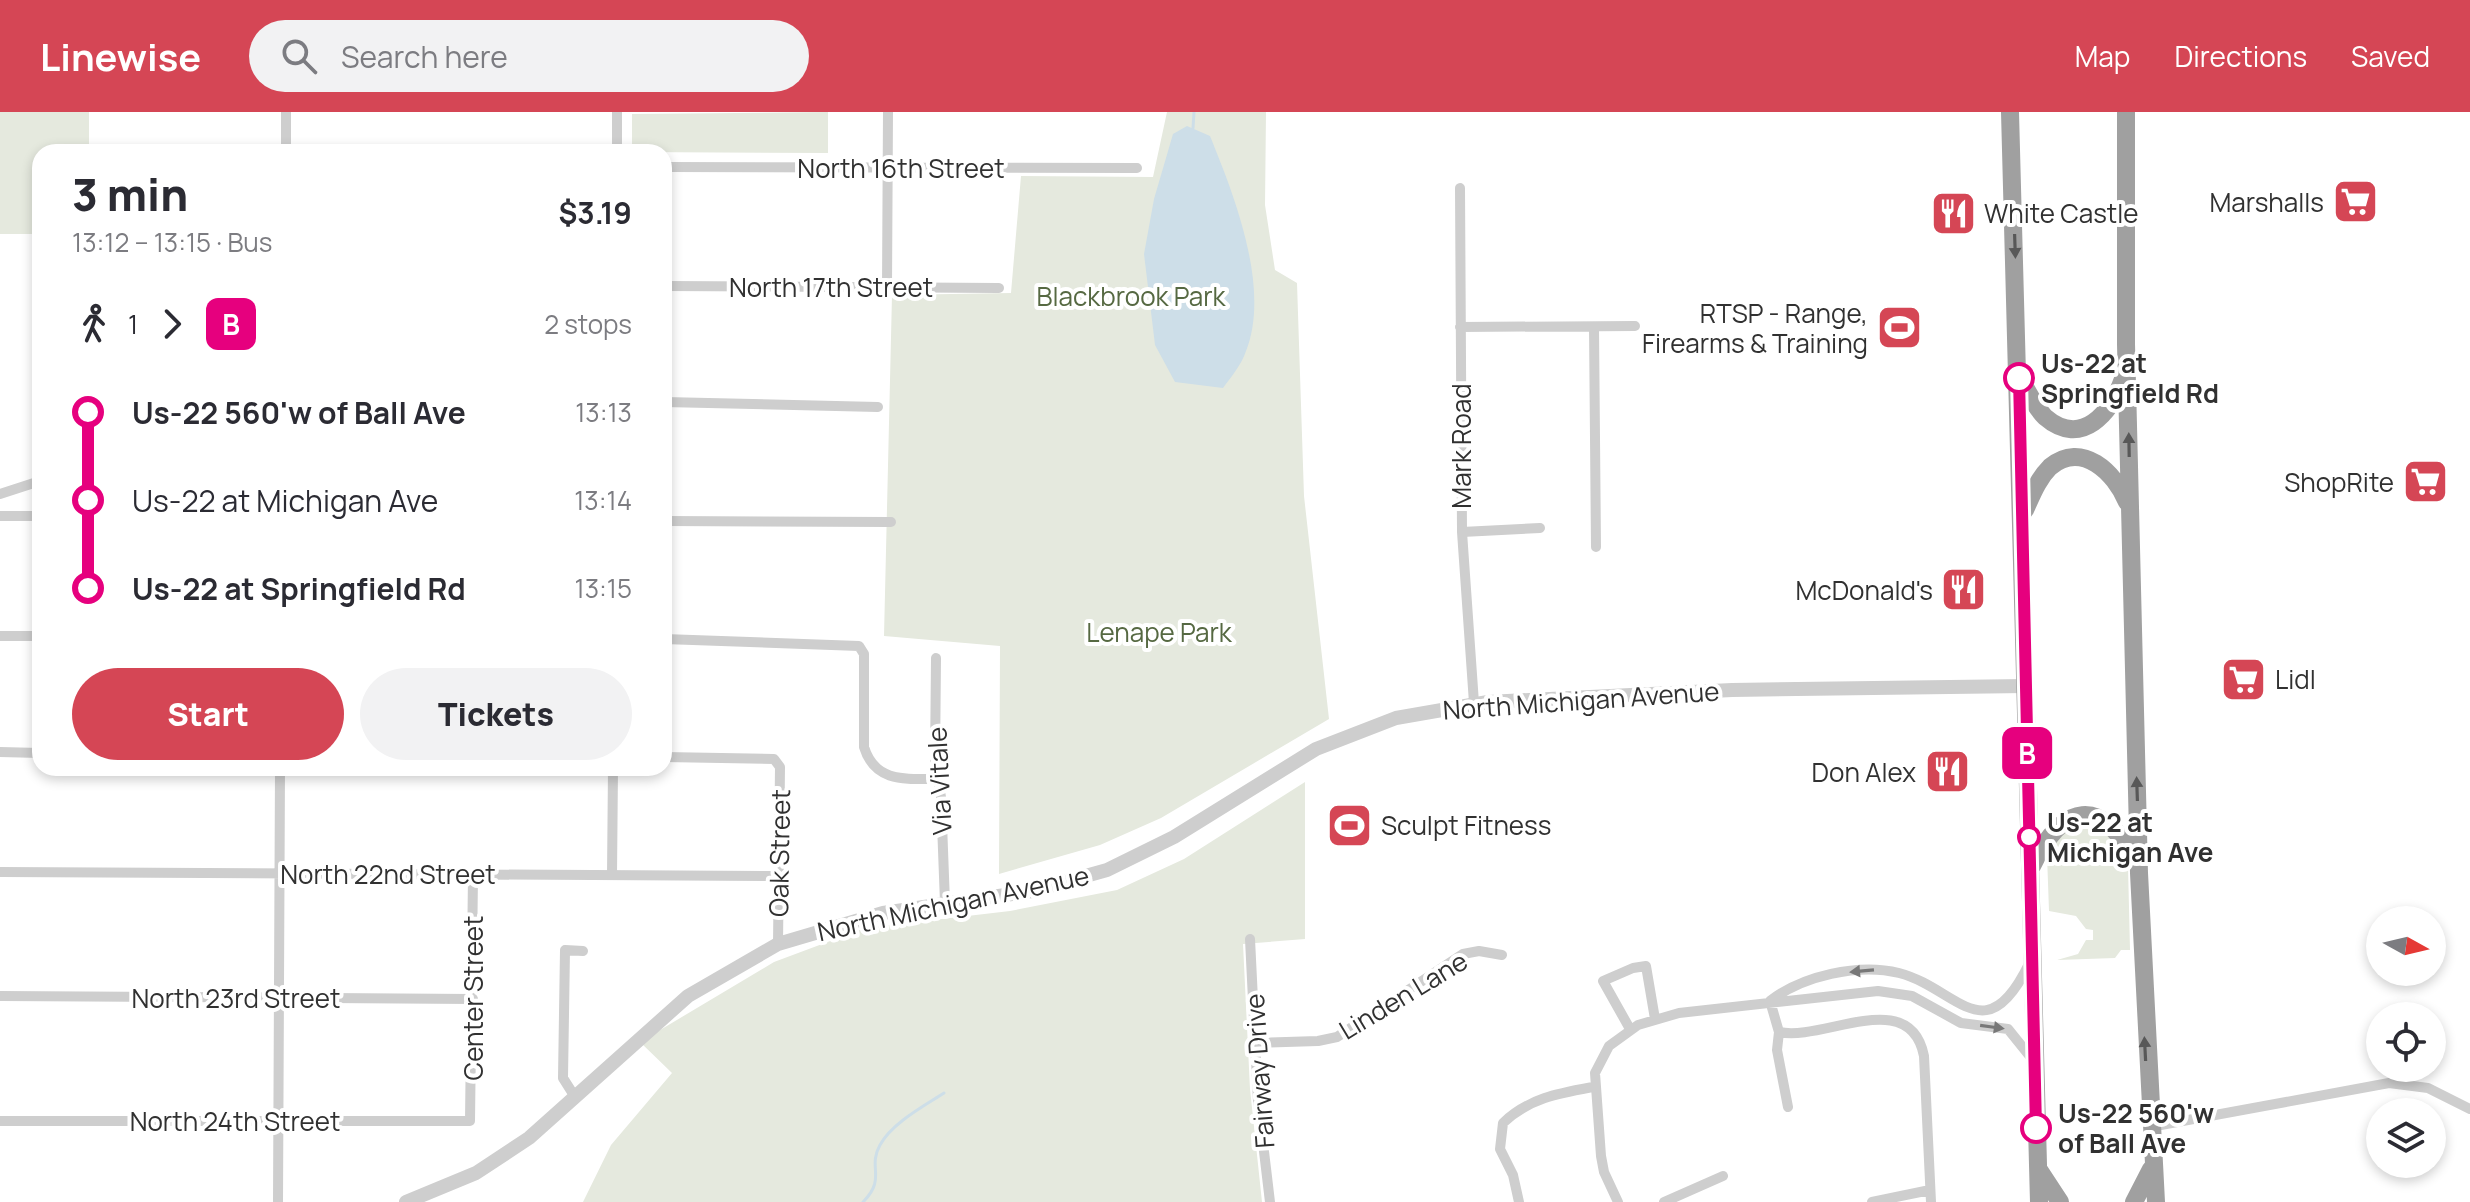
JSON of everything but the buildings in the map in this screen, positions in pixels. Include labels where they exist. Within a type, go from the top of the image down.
[{"type":"highway","points":[[2010,112],[2039,1202]]},
{"type":"highway","points":[[2128,118],[2127,370],[2139,867],[2149,1127],[2156,1202]]},
{"type":"highway","points":[[2019,378],[2046,417],[2063,427],[2077,428],[2090,425],[2107,413],[2127,370]]},
{"type":"highway","points":[[2023,513],[2046,472],[2061,461],[2073,458],[2094,461],[2108,472],[2131,513]]},
{"type":"highway","points":[[2029,872],[2054,828],[2064,820],[2084,816],[2114,827],[2139,867]]},
{"type":"highway","points":[[2134,1202],[2153,1165]]},
{"type":"highway","points":[[2038,1168],[2060,1202]]},
{"type":"street","points":[[286,112],[286,144]]},
{"type":"street","points":[[617,112],[617,144]]},
{"type":"street","points":[[887,287],[888,112]]},
{"type":"street","name":"North 16th Street","points":[[672,167],[1137,168]]},
{"type":"street","name":"Mark Road","points":[[1460,188],[1462,532],[1474,703]]},
{"type":"street","name":"North 17th Street","points":[[672,286],[999,288]]},
{"type":"street","points":[[1460,327],[1635,326]]},
{"type":"street","points":[[1594,328],[1596,547]]},
{"type":"street","points":[[672,402],[878,407]]},
{"type":"street","points":[[0,494],[32,484]]},
{"type":"street","points":[[0,516],[32,516]]},
{"type":"street","points":[[672,521],[891,522]]},
{"type":"street","points":[[1462,532],[1540,528]]},
{"type":"street","points":[[0,636],[32,636]]},
{"type":"street","points":[[672,639],[854,645],[862,649],[864,747],[868,759],[876,770],[889,777],[938,779]]},
{"type":"street","name":"Via Vitale","points":[[936,658],[938,779],[945,903]]},
{"type":"street","name":"North Michigan Avenue","points":[[406,1202],[476,1173],[529,1138],[688,996],[778,944],[855,920],[1032,891],[1107,870],[1174,837],[1316,749],[1396,718],[1474,703],[1732,690],[2026,686]]},
{"type":"street","points":[[0,752],[32,753]]},
{"type":"street","name":"Oak Street","points":[[672,757],[774,759],[780,767],[778,944]]},
{"type":"street","points":[[278,1202],[280,776]]},
{"type":"street","points":[[612,875],[613,776]]},
{"type":"street","name":"North 22nd Street","points":[[0,872],[777,876]]},
{"type":"street","name":"Center Street","points":[[470,1121],[473,875]]},
{"type":"street","name":"Fairway Drive","points":[[1250,939],[1255,1043],[1270,1202]]},
{"type":"street","points":[[575,1097],[566,1085],[563,1070],[565,950],[583,951]]},
{"type":"street","name":"Linden Lane","points":[[1255,1043],[1327,1040],[1463,954],[1479,951],[1502,955]]},
{"type":"street","points":[[1770,1001],[1800,983],[1869,970],[1900,973],[1964,1007],[1988,1008],[2009,999],[2031,958]]},
{"type":"street","points":[[1630,1029],[1603,981],[1616,974],[1646,966],[1655,1019]]},
{"type":"street","points":[[1618,1202],[1604,1172],[1593,1087],[1600,1059],[1630,1029],[1655,1019],[1770,1001],[1795,1002],[1878,991],[1912,996],[1955,1021],[2008,1029],[2034,1061]]},
{"type":"street","name":"North 23rd Street","points":[[0,996],[473,999]]},
{"type":"street","points":[[1770,1001],[1779,1032],[1777,1050],[1788,1107]]},
{"type":"street","points":[[1779,1032],[1804,1033],[1877,1019],[1908,1026],[1922,1044],[1931,1196],[1872,1202]]},
{"type":"street","points":[[2149,1127],[2389,1083],[2428,1088],[2470,1109]]},
{"type":"street","points":[[1519,1202],[1513,1175],[1500,1149],[1503,1123],[1525,1105],[1547,1095],[1593,1087]]},
{"type":"street","name":"North 24th Street","points":[[0,1121],[470,1121]]},
{"type":"street","points":[[1664,1202],[1723,1176]]},
{"type":"green space","points":[[0,112],[89,112],[89,144],[32,144],[32,234],[0,234]]},
{"type":"green space","points":[[828,112],[828,153],[672,152],[672,144],[632,144],[632,114]]},
{"type":"green space","points":[[1167,112],[1266,112],[1265,205],[1275,270],[1297,283],[1304,496],[1329,719],[1161,818],[1100,845],[999,874],[1000,646],[884,636],[892,295],[1011,293],[1021,176],[1153,177]]},
{"type":"green space","points":[[1305,782],[1305,939],[1243,944],[1250,1089],[1262,1202],[583,1202],[611,1145],[672,1073],[640,1042],[774,962],[865,928],[1010,911],[1117,890],[1184,859]]},
{"type":"green space","points":[[2082,823],[2107,828],[2128,866],[2130,950],[2121,950],[2115,958],[2057,960],[2078,954],[2086,940],[2093,940],[2093,930],[2086,929],[2076,916],[2049,911],[2047,855],[2054,836]]},
{"type":"shaded area","points":[[1187,126],[1210,136],[1239,213],[1252,271],[1253,326],[1244,356],[1223,388],[1175,382],[1155,345],[1144,254],[1154,199],[1173,134]]},
{"type":"waterway","points":[[1193,128],[1194,112]]},
{"type":"waterway","points":[[863,1202],[874,1186],[875,1160],[885,1137],[909,1116],[944,1093]]},
{"type":"bus line","name":"B","points":[[2019,378],[2036,1128]]},
{"type":"place","name":"Marshalls","points":[[2355,202]]},
{"type":"place","name":"White Castle","points":[[1953,213]]},
{"type":"place","name":"RTSP - Range, Firearms & Training","points":[[1899,328]]},
{"type":"place","name":"Us-22 at Springfield Rd","points":[[2019,378]]},
{"type":"place","name":"ShopRite","points":[[2425,482]]},
{"type":"place","name":"McDonald's","points":[[1964,590]]},
{"type":"place","name":"Lidl","points":[[2244,679]]},
{"type":"place","name":"Don Alex","points":[[1947,772]]},
{"type":"place","name":"Sculpt Fitness","points":[[1350,825]]},
{"type":"place","name":"Us-22 at Michigan Ave","points":[[2029,837]]},
{"type":"place","name":"Us-22 560'w of Ball Ave","points":[[2036,1128]]},
{"type":"park label","name":"Blackbrook Park","points":[[1131,296]]},
{"type":"park label","name":"Lenape Park","points":[[1159,632]]}]
